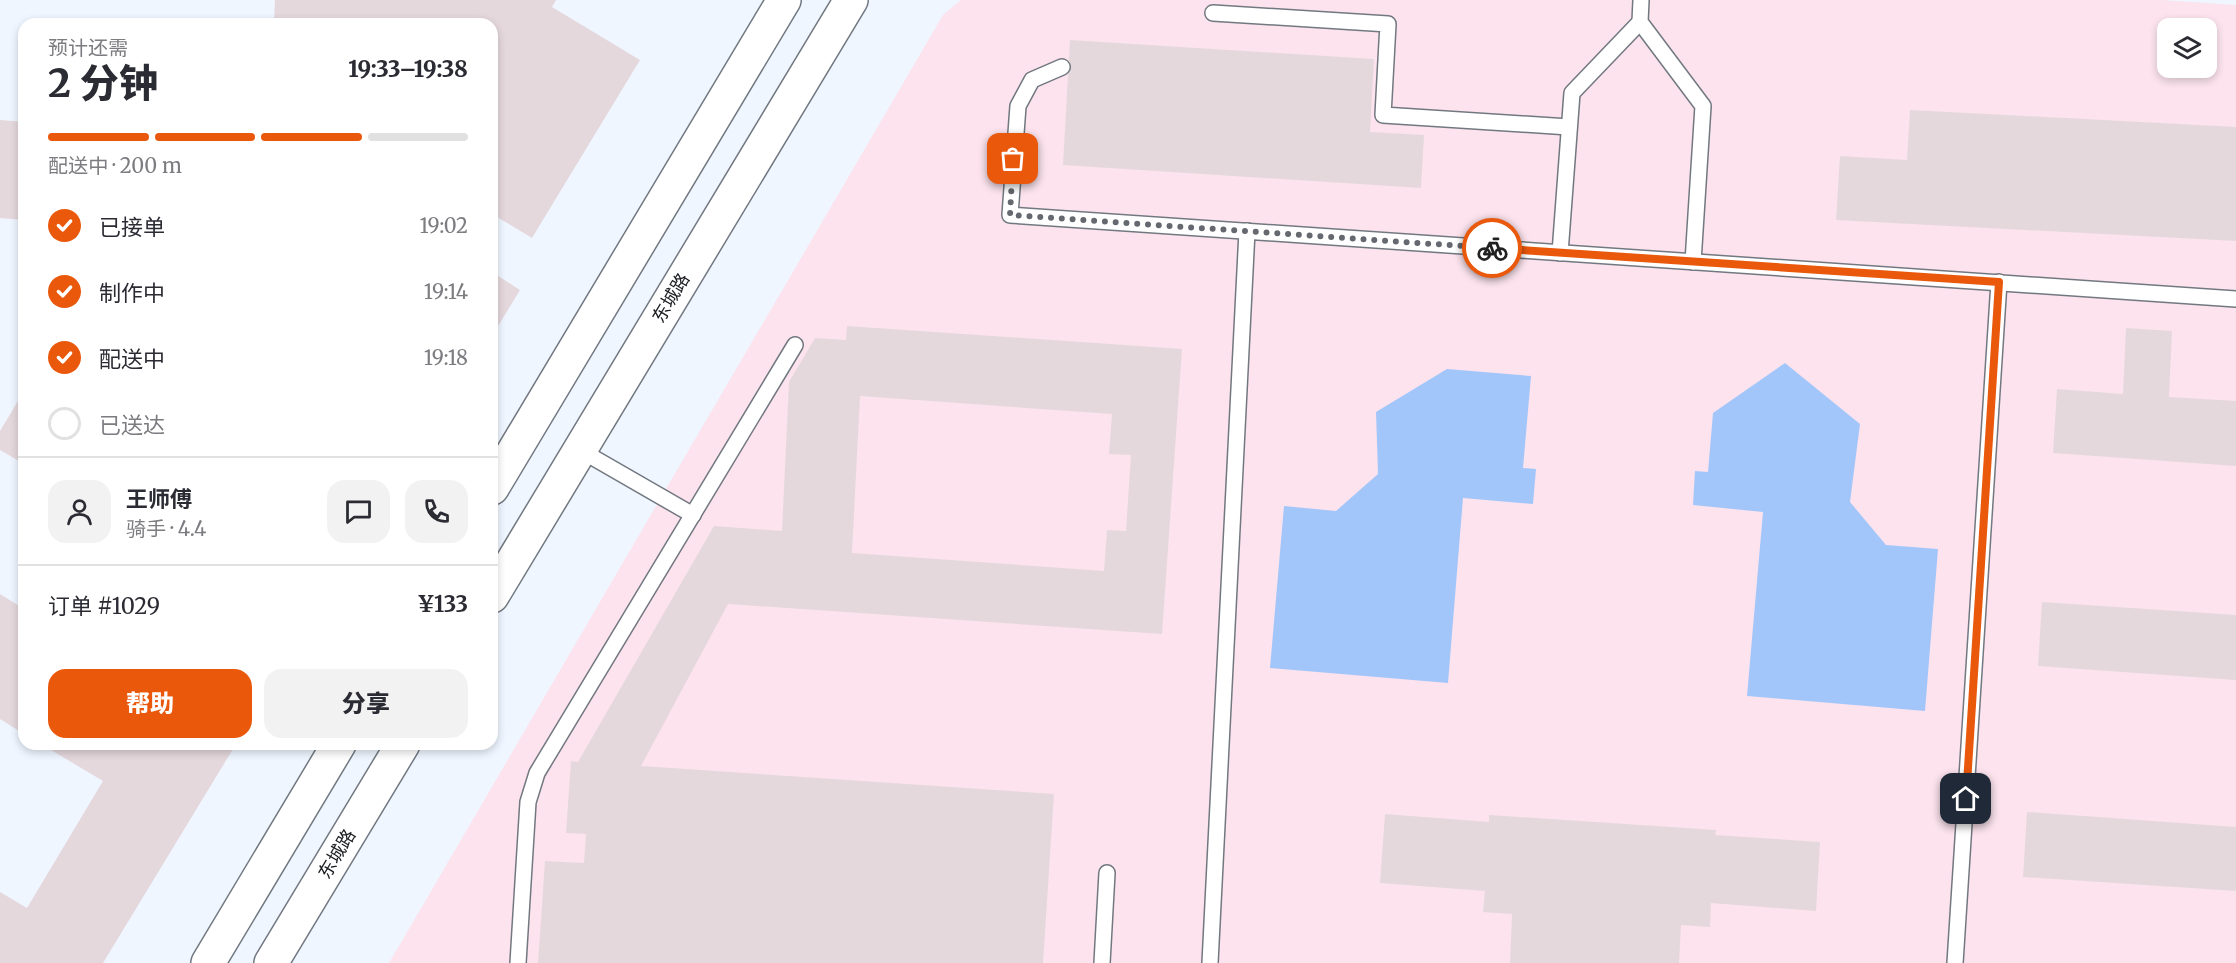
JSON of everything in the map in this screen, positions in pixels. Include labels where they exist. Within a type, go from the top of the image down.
[{"type":"main road","points":[[498,478],[784,0]]},
{"type":"main road","name":"东城路","points":[[498,586],[851,0]]},
{"type":"main road","points":[[208,963],[335,750]]},
{"type":"main road","name":"东城路","points":[[271,963],[399,750]]},
{"type":"lane","points":[[1641,0],[1640,22],[1703,106],[1693,262]]},
{"type":"lane","points":[[1213,13],[1388,24],[1383,115],[1569,127]]},
{"type":"lane","points":[[1560,253],[1572,93],[1640,22]]},
{"type":"lane","points":[[1062,67],[1032,80],[1018,106],[1010,215],[2236,298]]},
{"type":"lane","points":[[1210,963],[1247,231]]},
{"type":"lane","points":[[1955,963],[1999,282]]},
{"type":"lane","points":[[518,963],[528,802],[537,773],[795,345]]},
{"type":"lane","points":[[580,450],[693,515]]},
{"type":"lane","points":[[1102,963],[1107,873]]},
{"type":"shaded area","points":[[961,0],[2162,0],[2236,5],[2236,963],[389,963],[943,15]]},
{"type":"water","points":[[1785,363],[1860,424],[1850,502],[1886,545],[1938,549],[1925,711],[1747,696],[1763,512],[1693,505],[1695,471],[1708,472],[1713,413]]},
{"type":"water","points":[[1447,369],[1531,376],[1523,468],[1536,469],[1533,504],[1463,498],[1448,683],[1270,668],[1284,506],[1336,511],[1378,474],[1376,412]]},
{"type":"building","points":[[275,0],[556,0],[552,7],[640,60],[532,238],[498,218],[498,18],[274,18]]},
{"type":"building","points":[[1070,40],[1374,59],[1370,132],[1424,135],[1421,188],[1063,165]]},
{"type":"building","points":[[1910,110],[2236,127],[2236,241],[1836,220],[1840,156],[1907,160]]},
{"type":"building","points":[[0,120],[18,122],[18,220],[0,218]]},
{"type":"building","points":[[498,276],[520,290],[498,326]]},
{"type":"building","points":[[847,326],[1182,349],[1162,634],[728,604],[641,766],[1054,794],[1043,963],[538,963],[545,861],[584,863],[586,834],[566,833],[571,761],[578,762],[714,526],[782,531],[789,382],[815,338],[846,340]],"holes":[[[860,396],[1112,414],[1109,454],[1131,455],[1126,531],[1107,530],[1104,571],[852,553]]]},
{"type":"building","points":[[2126,328],[2172,331],[2169,397],[2236,401],[2236,466],[2053,453],[2057,389],[2123,394]]},
{"type":"building","points":[[18,401],[18,460],[0,450],[0,431]]},
{"type":"building","points":[[0,594],[18,605],[18,730],[0,719]]},
{"type":"building","points":[[2042,602],[2236,615],[2236,680],[2038,666]]},
{"type":"building","points":[[51,750],[232,750],[103,963],[0,963],[0,892],[27,908],[103,781]]},
{"type":"building","points":[[2027,812],[2236,827],[2236,891],[2023,877]]},
{"type":"building","points":[[1385,814],[1489,822],[1489,815],[1716,830],[1715,835],[1820,842],[1816,911],[1711,903],[1710,927],[1681,925],[1679,963],[1510,963],[1512,914],[1483,912],[1485,891],[1380,883]]},
{"type":"way so far","points":[[1013,159],[1010,215],[1492,248]]},
{"type":"route","points":[[1492,248],[1999,282],[1966,799]]}]
